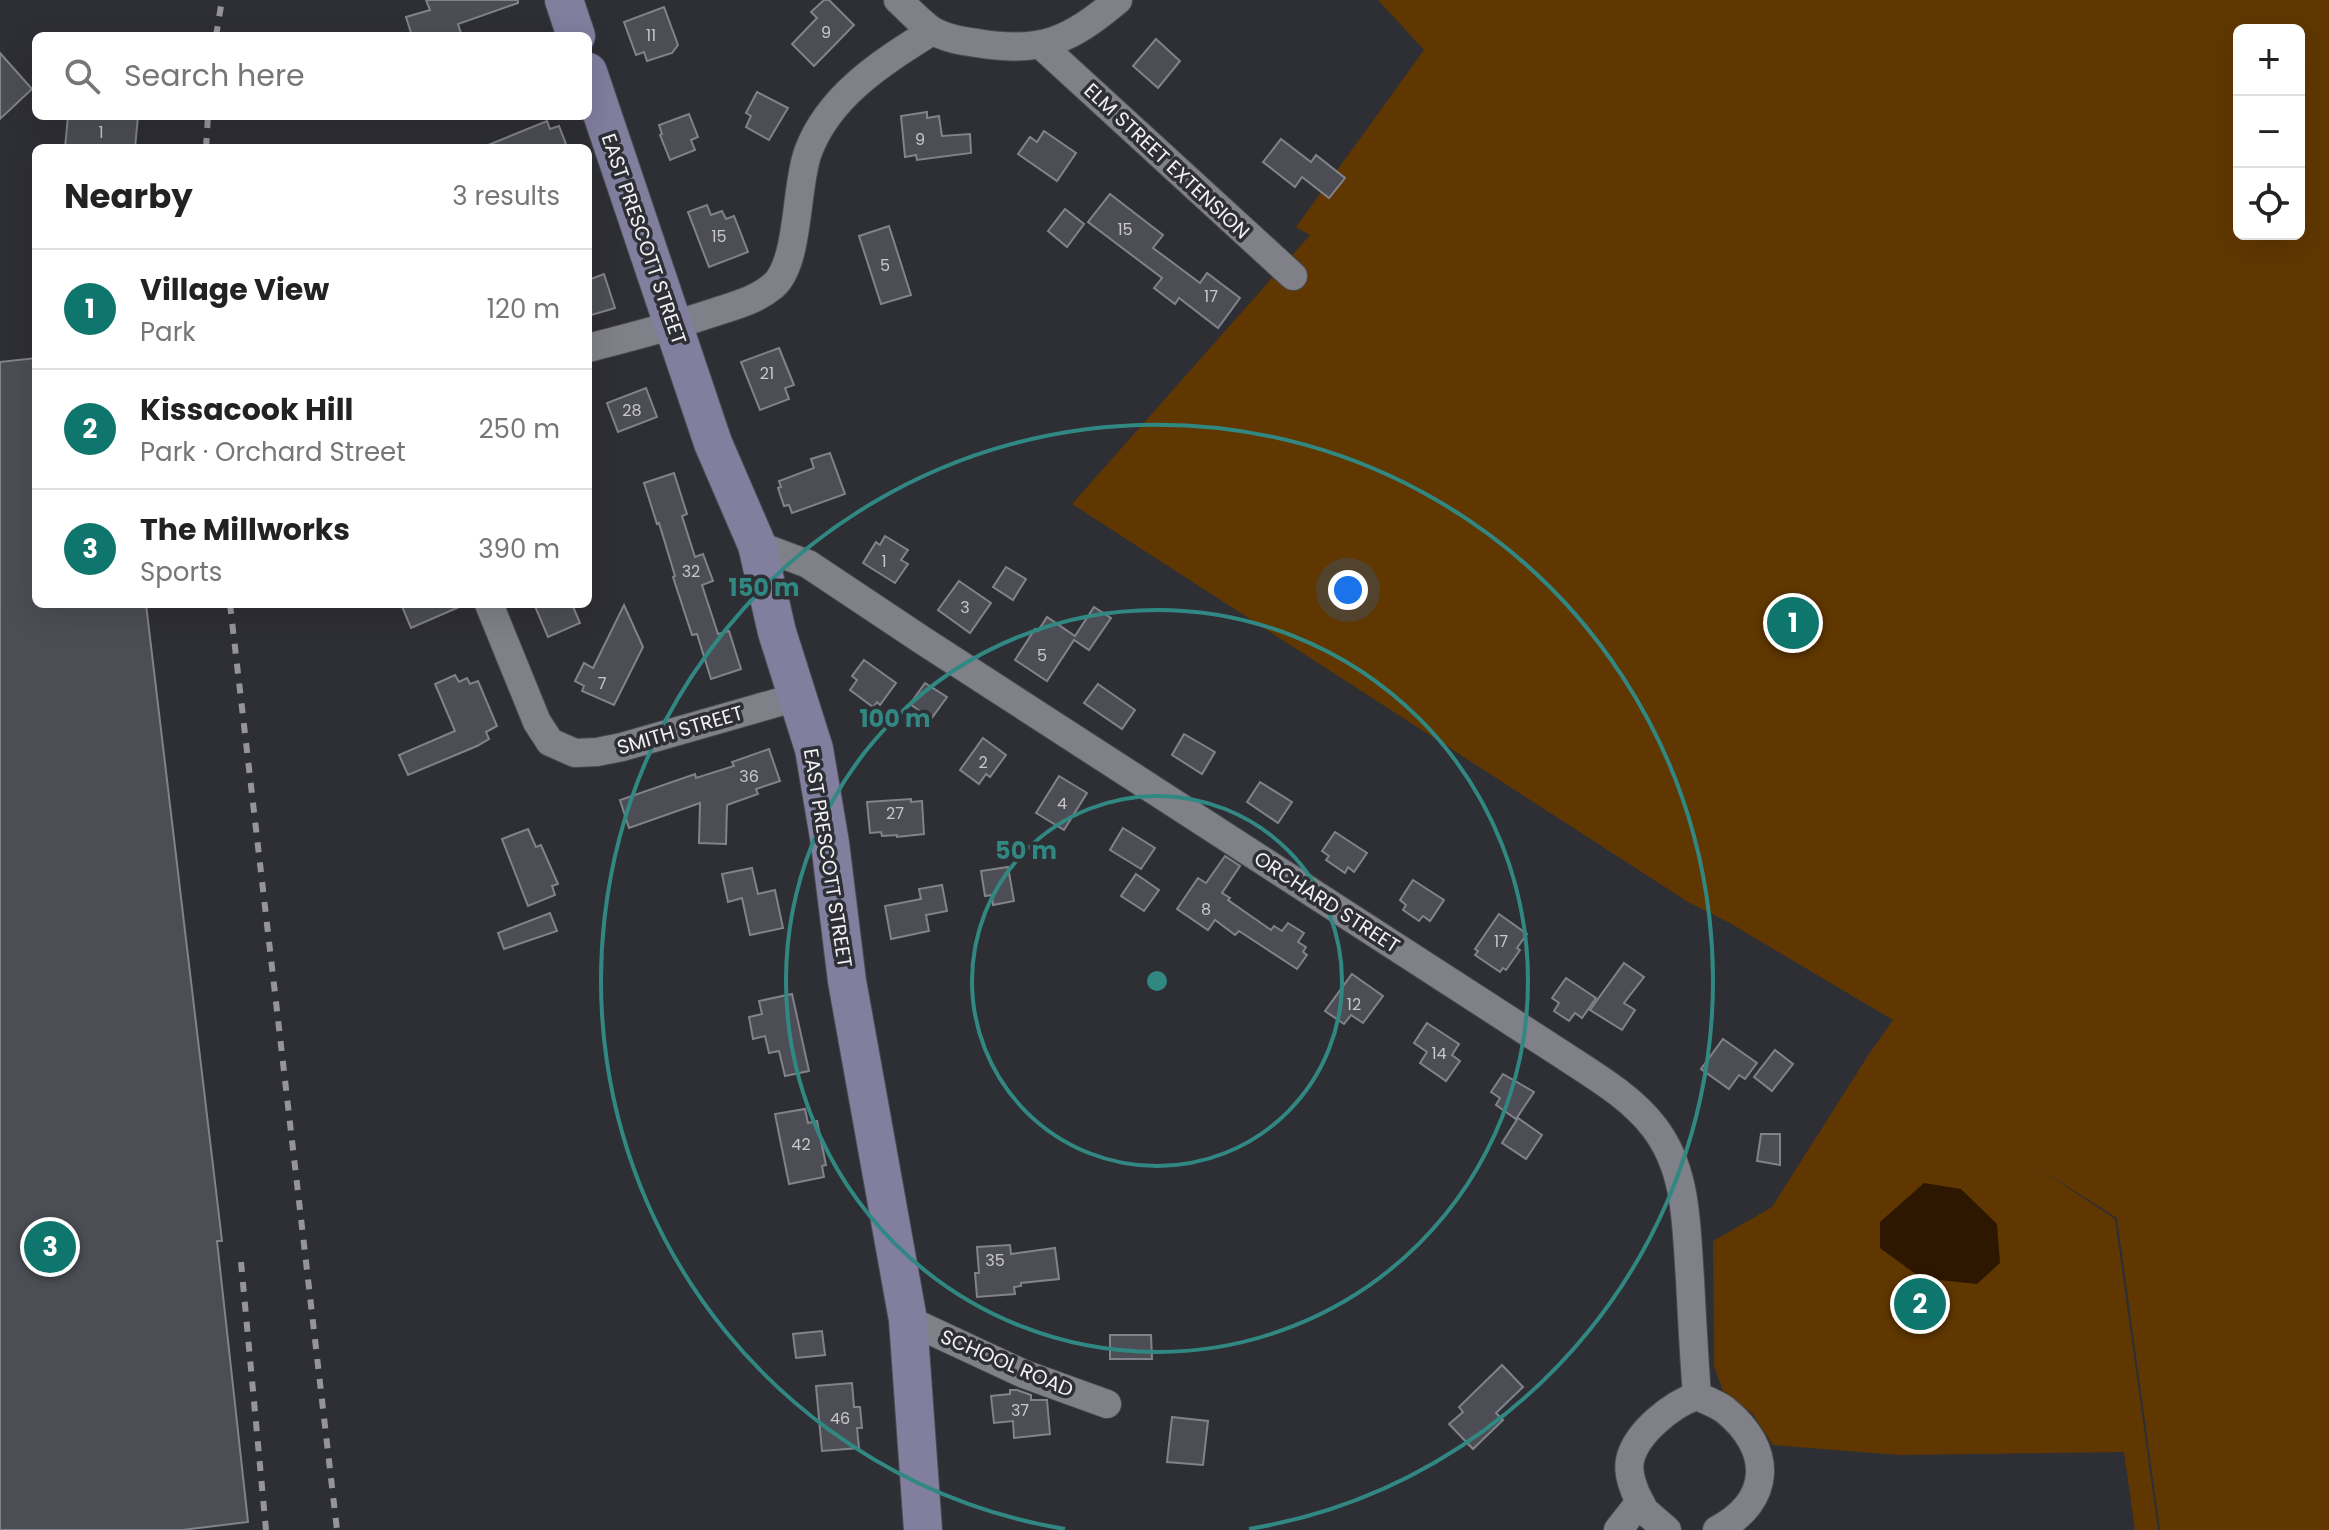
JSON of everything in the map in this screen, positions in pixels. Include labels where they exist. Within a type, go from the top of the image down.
[{"type":"main road","points":[[564,0],[575,32]]},
{"type":"main road","name":"EAST PRESCOTT STREET","points":[[592,84],[713,443],[757,545],[777,632],[814,749],[830,843],[847,981],[908,1320],[923,1530]]},
{"type":"street","points":[[898,0],[932,31],[958,40],[1018,48],[1042,46],[1071,34],[1118,0]]},
{"type":"street","points":[[592,347],[673,326],[751,300],[775,285],[785,269],[794,233],[800,178],[808,150],[824,122],[848,90],[892,56],[932,31]]},
{"type":"street","name":"ELM STREET EXTENSION","points":[[1042,46],[1293,276]]},
{"type":"street","name":"ORCHARD STREET","points":[[757,545],[808,564],[1563,1055],[1635,1107],[1654,1126],[1669,1151],[1685,1206],[1697,1396]]},
{"type":"street","name":"SMITH STREET","points":[[491,608],[537,722],[550,742],[575,753],[622,747],[797,697]]},
{"type":"street","name":"SCHOOL ROAD","points":[[908,1320],[1024,1374],[1107,1404]]},
{"type":"street","points":[[1667,1530],[1645,1511],[1633,1489],[1630,1460],[1644,1433],[1658,1419],[1681,1401],[1697,1396],[1724,1409],[1751,1438],[1762,1469],[1755,1496],[1736,1520],[1717,1530]]},
{"type":"street","points":[[1618,1530],[1640,1502]]},
{"type":"shaded area","points":[[1378,0],[2329,0],[2329,1530],[2160,1530],[2117,1218],[2029,1162],[2115,1219],[2158,1530],[2135,1530],[2124,1452],[1899,1455],[1773,1445],[1752,1413],[1723,1391],[1714,1366],[1713,1241],[1772,1207],[1893,1020],[1728,922],[1688,902],[1072,504],[1310,235],[1296,227],[1424,50]]},
{"type":"shaded area","points":[[1924,1183],[1961,1189],[1997,1224],[2000,1263],[1977,1284],[1921,1278],[1880,1248],[1880,1222]]},
{"type":"building","points":[[426,0],[518,0],[518,3],[458,24],[461,32],[411,32],[406,17],[430,10]]},
{"type":"building","points":[[824,0],[829,0],[854,25],[814,66],[792,44],[817,18],[811,12]]},
{"type":"building","points":[[664,7],[678,45],[672,53],[647,61],[644,52],[636,55],[624,22]]},
{"type":"building","points":[[1156,39],[1180,61],[1158,88],[1133,66]]},
{"type":"building","points":[[0,53],[32,89],[0,119]]},
{"type":"building","points":[[757,92],[788,108],[769,140],[746,127],[751,116],[746,113]]},
{"type":"building","points":[[927,112],[927,118],[939,116],[942,136],[970,134],[971,153],[917,160],[916,155],[905,157],[901,116]]},
{"type":"building","points":[[689,114],[698,137],[691,140],[695,150],[670,160],[659,125]]},
{"type":"building","points":[[68,120],[138,120],[135,144],[65,144]]},
{"type":"building","points":[[547,121],[550,129],[559,126],[566,144],[491,144]]},
{"type":"building","points":[[1044,131],[1076,153],[1057,181],[1018,154],[1030,137],[1037,142]]},
{"type":"building","points":[[1281,139],[1311,162],[1316,155],[1345,178],[1329,198],[1302,177],[1295,187],[1263,162]]},
{"type":"building","points":[[1110,194],[1163,235],[1153,248],[1200,283],[1207,273],[1240,298],[1218,328],[1179,298],[1175,304],[1154,288],[1162,278],[1088,222]]},
{"type":"building","points":[[707,205],[711,215],[722,211],[726,219],[734,216],[748,252],[709,267],[688,212]]},
{"type":"building","points":[[1065,209],[1084,224],[1067,247],[1048,231]]},
{"type":"building","points":[[889,226],[911,295],[881,304],[859,236]]},
{"type":"building","points":[[604,274],[615,308],[592,315],[592,278]]},
{"type":"building","points":[[779,348],[794,385],[785,388],[789,399],[760,410],[741,362]]},
{"type":"building","points":[[32,358],[32,608],[146,608],[222,1241],[217,1241],[248,1522],[182,1530],[0,1530],[0,362]]},
{"type":"building","points":[[646,388],[657,417],[618,432],[607,403]]},
{"type":"building","points":[[830,453],[845,494],[792,513],[789,505],[784,506],[779,481],[814,468],[811,459]]},
{"type":"building","points":[[674,473],[687,514],[682,516],[695,557],[703,554],[713,581],[702,585],[718,634],[729,631],[741,669],[711,679],[697,634],[692,635],[644,483]]},
{"type":"building","points":[[885,536],[908,550],[901,560],[908,564],[895,583],[863,563],[876,542],[880,545]]},
{"type":"building","points":[[1006,567],[1026,579],[1013,600],[993,587]]},
{"type":"building","points":[[959,581],[991,603],[970,633],[938,610]]},
{"type":"building","points":[[624,605],[643,647],[614,705],[582,691],[584,686],[575,681],[584,663],[593,668]]},
{"type":"building","points":[[1094,607],[1111,618],[1089,650],[1074,640],[1047,681],[1015,660],[1035,629],[1038,631],[1047,617],[1075,636]]},
{"type":"building","points":[[403,608],[457,608],[411,628]]},
{"type":"building","points":[[536,608],[574,608],[580,623],[548,637]]},
{"type":"building","points":[[864,660],[896,683],[880,705],[877,702],[873,707],[850,690],[857,680],[852,676]]},
{"type":"building","points":[[455,675],[459,682],[467,678],[470,684],[478,681],[497,726],[486,732],[489,739],[477,746],[408,775],[399,755],[455,731],[435,684]]},
{"type":"building","points":[[925,683],[947,697],[931,719],[910,704]]},
{"type":"building","points":[[1098,684],[1135,710],[1122,729],[1084,703]]},
{"type":"building","points":[[1184,734],[1215,752],[1202,774],[1172,755]]},
{"type":"building","points":[[983,738],[1006,755],[990,777],[986,774],[979,784],[960,770]]},
{"type":"building","points":[[769,749],[780,781],[756,789],[758,794],[727,805],[726,844],[699,843],[700,803],[629,828],[620,800],[695,774],[696,778],[734,766],[732,762]]},
{"type":"building","points":[[1059,776],[1087,793],[1064,830],[1036,813]]},
{"type":"building","points":[[1260,782],[1292,802],[1278,823],[1247,802]]},
{"type":"building","points":[[911,799],[911,802],[922,801],[924,834],[897,837],[882,836],[881,832],[870,833],[867,802]]},
{"type":"building","points":[[1123,828],[1155,848],[1141,869],[1110,850]]},
{"type":"building","points":[[528,829],[536,847],[541,845],[558,884],[552,886],[555,895],[528,906],[502,839]]},
{"type":"building","points":[[1335,832],[1367,853],[1354,872],[1348,867],[1345,873],[1326,860],[1329,856],[1322,851]]},
{"type":"building","points":[[1225,856],[1240,866],[1222,893],[1230,898],[1228,900],[1271,930],[1274,926],[1282,931],[1288,923],[1304,933],[1298,942],[1306,947],[1303,952],[1307,955],[1297,969],[1239,931],[1235,935],[1215,920],[1208,930],[1177,909],[1198,878],[1206,883]]},
{"type":"building","points":[[1008,867],[1014,901],[993,905],[992,895],[985,896],[981,871]]},
{"type":"building","points":[[752,868],[758,894],[775,890],[783,928],[750,935],[742,898],[728,902],[722,874]]},
{"type":"building","points":[[1136,874],[1159,890],[1144,911],[1121,896]]},
{"type":"building","points":[[1413,880],[1444,900],[1430,921],[1423,916],[1419,921],[1403,910],[1406,905],[1400,900]]},
{"type":"building","points":[[942,885],[947,911],[926,915],[929,931],[891,939],[885,906],[921,899],[919,889]]},
{"type":"building","points":[[550,913],[557,931],[504,949],[498,933]]},
{"type":"building","points":[[1499,914],[1527,934],[1506,970],[1503,968],[1500,972],[1475,955],[1478,951],[1475,949]]},
{"type":"building","points":[[1624,963],[1644,977],[1624,1003],[1635,1010],[1622,1030],[1590,1010]]},
{"type":"building","points":[[1352,974],[1383,996],[1363,1023],[1351,1015],[1344,1024],[1325,1011]]},
{"type":"building","points":[[1566,978],[1596,998],[1582,1018],[1575,1013],[1569,1021],[1554,1011],[1559,1003],[1552,998]]},
{"type":"building","points":[[792,994],[809,1071],[785,1076],[779,1051],[769,1053],[765,1036],[753,1039],[749,1017],[762,1014],[759,1001]]},
{"type":"building","points":[[1427,1023],[1459,1044],[1452,1055],[1460,1061],[1446,1081],[1420,1063],[1427,1052],[1414,1043]]},
{"type":"building","points":[[1723,1039],[1757,1063],[1745,1079],[1739,1075],[1729,1089],[1701,1069]]},
{"type":"building","points":[[1775,1050],[1793,1064],[1772,1091],[1754,1077]]},
{"type":"building","points":[[1503,1074],[1534,1092],[1516,1119],[1496,1105],[1500,1098],[1491,1092]]},
{"type":"building","points":[[805,1109],[808,1123],[817,1121],[826,1165],[822,1166],[824,1177],[789,1184],[775,1114]]},
{"type":"building","points":[[1518,1118],[1542,1135],[1526,1159],[1502,1143]]},
{"type":"building","points":[[1761,1134],[1780,1134],[1780,1165],[1757,1161]]},
{"type":"building","points":[[1010,1245],[1011,1254],[1055,1248],[1059,1279],[1021,1283],[1021,1286],[1014,1287],[1015,1294],[977,1297],[977,1247]]},
{"type":"building","points":[[822,1331],[825,1355],[796,1358],[793,1334]]},
{"type":"building","points":[[1110,1335],[1151,1335],[1152,1359],[1110,1359]]},
{"type":"building","points":[[1502,1365],[1523,1387],[1496,1413],[1503,1420],[1473,1449],[1449,1424],[1463,1412],[1459,1407]]},
{"type":"building","points":[[852,1383],[854,1407],[860,1407],[862,1428],[857,1428],[859,1448],[822,1451],[816,1386]]},
{"type":"building","points":[[1010,1390],[1031,1395],[1031,1400],[1047,1400],[1050,1434],[1014,1438],[1013,1421],[994,1423],[991,1396],[1010,1394]]},
{"type":"building","points":[[1172,1417],[1208,1421],[1203,1465],[1167,1462]]},
{"type":"railway","points":[[217,32],[222,0]]},
{"type":"railway","points":[[206,144],[208,120]]},
{"type":"railway","points":[[230,608],[337,1530]]},
{"type":"railway","points":[[241,1262],[266,1530]]},
{"type":"place","name":"Village View","points":[[1793,623]]},
{"type":"place","name":"The Millworks","points":[[50,1247]]},
{"type":"place","name":"Kissacook Hill","points":[[1920,1304]]}]
